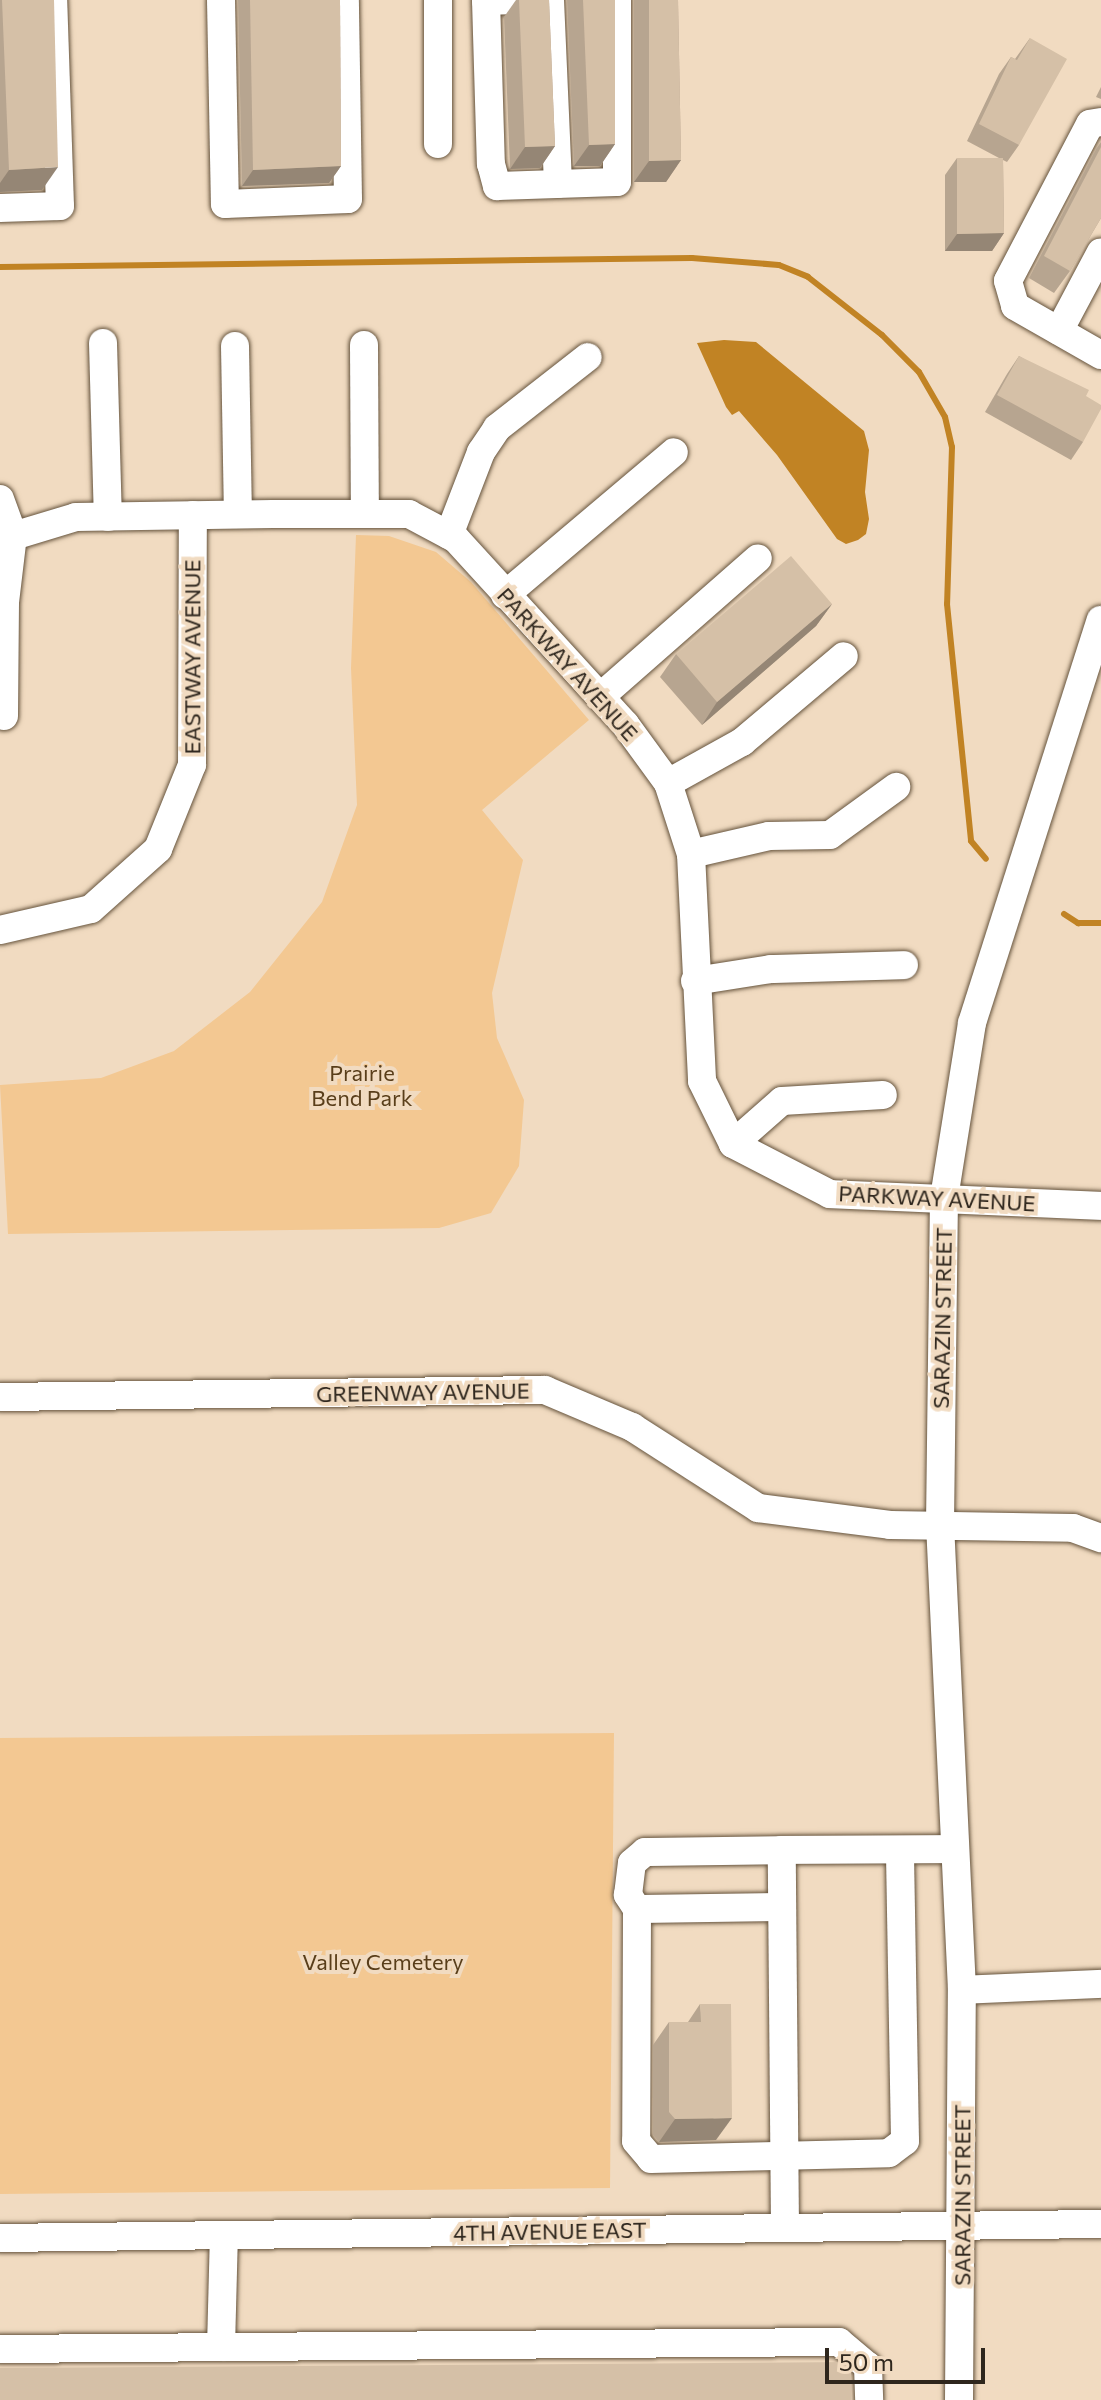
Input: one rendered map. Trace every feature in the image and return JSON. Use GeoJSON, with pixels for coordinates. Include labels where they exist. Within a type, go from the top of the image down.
{"type":"FeatureCollection","features":[{"type":"Feature","properties":{"kind":"street"},"geometry":{"type":"LineString","coordinates":[[0,208],[60,206],[53,0]]}},
{"type":"Feature","properties":{"kind":"street"},"geometry":{"type":"LineString","coordinates":[[221,0],[225,204],[348,199],[345,0]]}},
{"type":"Feature","properties":{"kind":"street"},"geometry":{"type":"LineString","coordinates":[[438,0],[438,144]]}},
{"type":"Feature","properties":{"kind":"street"},"geometry":{"type":"LineString","coordinates":[[515,0],[486,1],[491,164],[497,186],[617,182],[617,0]]}},
{"type":"Feature","properties":{"kind":"street"},"geometry":{"type":"LineString","coordinates":[[550,0],[558,184]]}},
{"type":"Feature","properties":{"kind":"street"},"geometry":{"type":"LineString","coordinates":[[1101,122],[1090,124],[1008,281],[1015,306],[1101,355]]}},
{"type":"Feature","properties":{"kind":"street"},"geometry":{"type":"LineString","coordinates":[[1059,331],[1101,252]]}},
{"type":"Feature","properties":{"kind":"street"},"geometry":{"type":"LineString","coordinates":[[103,343],[108,517]]}},
{"type":"Feature","properties":{"kind":"street"},"geometry":{"type":"LineString","coordinates":[[364,345],[365,514]]}},
{"type":"Feature","properties":{"kind":"street"},"geometry":{"type":"LineString","coordinates":[[235,346],[238,514]]}},
{"type":"Feature","properties":{"kind":"street"},"geometry":{"type":"LineString","coordinates":[[449,535],[481,452],[497,428],[588,357]]}},
{"type":"Feature","properties":{"kind":"street"},"geometry":{"type":"LineString","coordinates":[[505,595],[674,452]]}},
{"type":"Feature","properties":{"kind":"street"},"geometry":{"type":"LineString","coordinates":[[0,499],[6,538],[4,716]]}},
{"type":"Feature","properties":{"kind":"street","name":"PARKWAY AVENUE"},"geometry":{"type":"LineString","coordinates":[[6,538],[76,517],[238,514],[409,514],[449,535],[600,697],[668,783],[691,854],[702,1081],[733,1144],[830,1194],[1101,1206]]}},
{"type":"Feature","properties":{"kind":"street","name":"EASTWAY AVENUE"},"geometry":{"type":"LineString","coordinates":[[0,930],[91,909],[158,849],[192,765],[193,515]]}},
{"type":"Feature","properties":{"kind":"street"},"geometry":{"type":"LineString","coordinates":[[600,697],[758,558]]}},
{"type":"Feature","properties":{"kind":"street","name":"SARAZIN STREET"},"geometry":{"type":"LineString","coordinates":[[959,2400],[964,2226],[962,1990],[940,1524],[944,1198],[972,1023],[1101,620]]}},
{"type":"Feature","properties":{"kind":"street"},"geometry":{"type":"LineString","coordinates":[[668,783],[742,742],[844,656]]}},
{"type":"Feature","properties":{"kind":"street"},"geometry":{"type":"LineString","coordinates":[[691,854],[769,836],[830,835],[896,787]]}},
{"type":"Feature","properties":{"kind":"street"},"geometry":{"type":"LineString","coordinates":[[695,981],[771,969],[904,965]]}},
{"type":"Feature","properties":{"kind":"street"},"geometry":{"type":"LineString","coordinates":[[733,1144],[782,1101],[883,1095]]}},
{"type":"Feature","properties":{"kind":"street","name":"GREENWAY AVENUE"},"geometry":{"type":"LineString","coordinates":[[0,1397],[545,1390],[632,1427],[758,1508],[890,1525],[1073,1528],[1101,1538]]}},
{"type":"Feature","properties":{"kind":"street"},"geometry":{"type":"LineString","coordinates":[[900,1851],[905,2141],[889,2153],[784,2152],[651,2159],[636,2141],[637,1909],[628,1895],[632,1863],[645,1852],[955,1849]]}},
{"type":"Feature","properties":{"kind":"street"},"geometry":{"type":"LineString","coordinates":[[782,1850],[785,2228]]}},
{"type":"Feature","properties":{"kind":"street"},"geometry":{"type":"LineString","coordinates":[[637,1909],[782,1907]]}},
{"type":"Feature","properties":{"kind":"street"},"geometry":{"type":"LineString","coordinates":[[962,1990],[1101,1984]]}},
{"type":"Feature","properties":{"kind":"street","name":"4TH AVENUE EAST"},"geometry":{"type":"LineString","coordinates":[[0,2238],[1101,2224]]}},
{"type":"Feature","properties":{"kind":"street"},"geometry":{"type":"LineString","coordinates":[[221,2347],[224,2236]]}},
{"type":"Feature","properties":{"kind":"street"},"geometry":{"type":"LineString","coordinates":[[0,2349],[839,2342],[868,2366],[869,2400]]}},
{"type":"Feature","properties":{"kind":"green space","name":"Prairie Bend Park"},"geometry":{"type":"Polygon","coordinates":[[[356,535],[389,536],[436,552],[471,582],[589,720],[482,810],[523,860],[492,993],[497,1038],[524,1100],[519,1166],[491,1213],[439,1228],[8,1234],[0,1085],[101,1078],[174,1051],[250,992],[322,902],[357,805],[351,668],[356,535]]]}},
{"type":"Feature","properties":{"kind":"green space","name":"Valley Cemetery"},"geometry":{"type":"Polygon","coordinates":[[[614,1733],[610,2188],[0,2194],[0,1738],[614,1733]]]}},
{"type":"Feature","properties":{"kind":"shaded area"},"geometry":{"type":"Polygon","coordinates":[[[724,340],[756,342],[864,431],[869,450],[865,492],[869,519],[866,534],[858,540],[846,544],[837,539],[777,455],[739,411],[732,415],[726,407],[697,343],[724,340]]]}},
{"type":"Feature","properties":{"kind":"building"},"geometry":{"type":"Polygon","coordinates":[[[2,0],[54,0],[58,167],[9,170],[2,0]]]}},
{"type":"Feature","properties":{"kind":"building"},"geometry":{"type":"Polygon","coordinates":[[[250,0],[340,0],[341,166],[253,170],[250,0]]]}},
{"type":"Feature","properties":{"kind":"building"},"geometry":{"type":"Polygon","coordinates":[[[519,0],[549,0],[555,146],[525,147],[519,0]]]}},
{"type":"Feature","properties":{"kind":"building"},"geometry":{"type":"Polygon","coordinates":[[[583,0],[615,0],[615,144],[589,145],[583,0]]]}},
{"type":"Feature","properties":{"kind":"building"},"geometry":{"type":"Polygon","coordinates":[[[649,0],[678,0],[681,160],[649,161],[649,0]]]}},
{"type":"Feature","properties":{"kind":"building"},"geometry":{"type":"Polygon","coordinates":[[[1030,38],[1067,59],[1019,145],[979,124],[1011,57],[1017,60],[1030,38]]]}},
{"type":"Feature","properties":{"kind":"building"},"geometry":{"type":"Polygon","coordinates":[[[1101,147],[1101,218],[1070,271],[1044,256],[1101,147]]]}},
{"type":"Feature","properties":{"kind":"building"},"geometry":{"type":"Polygon","coordinates":[[[957,158],[1003,158],[1004,233],[957,234],[957,158]]]}},
{"type":"Feature","properties":{"kind":"building"},"geometry":{"type":"Polygon","coordinates":[[[1019,356],[1089,390],[1086,396],[1101,405],[1083,442],[997,395],[1019,356]]]}},
{"type":"Feature","properties":{"kind":"building"},"geometry":{"type":"Polygon","coordinates":[[[791,556],[832,604],[717,702],[676,654],[791,556]]]}},
{"type":"Feature","properties":{"kind":"building"},"geometry":{"type":"Polygon","coordinates":[[[700,2004],[731,2004],[732,2118],[675,2119],[669,2112],[669,2022],[701,2022],[700,2004]]]}},
{"type":"Feature","properties":{"kind":"building"},"geometry":{"type":"Polygon","coordinates":[[[851,2362],[851,2400],[0,2400],[0,2368],[851,2362]]]}},
{"type":"Feature","properties":{"kind":"waterway"},"geometry":{"type":"LineString","coordinates":[[0,267],[692,258],[779,265],[808,277],[882,335],[919,372],[945,417],[952,447],[947,604],[971,841],[986,859]]}},
{"type":"Feature","properties":{"kind":"waterway"},"geometry":{"type":"LineString","coordinates":[[1064,914],[1078,923],[1101,923]]}}]}
